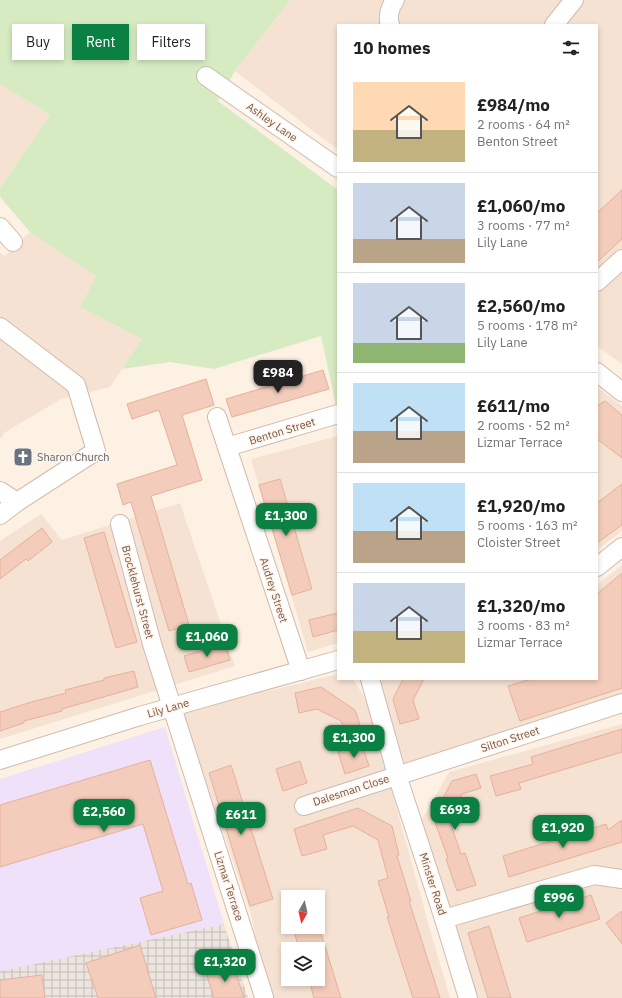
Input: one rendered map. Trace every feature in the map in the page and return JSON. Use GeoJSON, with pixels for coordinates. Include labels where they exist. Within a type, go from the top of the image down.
{"type":"FeatureCollection","features":[{"type":"Feature","properties":{"kind":"street"},"geometry":{"type":"LineString","coordinates":[[390,24],[388,21],[391,5],[394,0]]}},
{"type":"Feature","properties":{"kind":"street"},"geometry":{"type":"LineString","coordinates":[[555,24],[574,0]]}},
{"type":"Feature","properties":{"kind":"street","name":"Ashley Lane"},"geometry":{"type":"LineString","coordinates":[[206,76],[337,167]]}},
{"type":"Feature","properties":{"kind":"street"},"geometry":{"type":"LineString","coordinates":[[0,227],[13,242]]}},
{"type":"Feature","properties":{"kind":"street"},"geometry":{"type":"LineString","coordinates":[[598,281],[622,259]]}},
{"type":"Feature","properties":{"kind":"street"},"geometry":{"type":"LineString","coordinates":[[0,326],[76,385],[96,451],[17,502],[0,515]]}},
{"type":"Feature","properties":{"kind":"street"},"geometry":{"type":"LineString","coordinates":[[600,381],[622,392]]}},
{"type":"Feature","properties":{"kind":"street","name":"Benton Street"},"geometry":{"type":"LineString","coordinates":[[227,447],[337,414]]}},
{"type":"Feature","properties":{"kind":"street","name":"Audrey Street"},"geometry":{"type":"LineString","coordinates":[[217,418],[301,671]]}},
{"type":"Feature","properties":{"kind":"street"},"geometry":{"type":"LineString","coordinates":[[0,491],[17,502]]}},
{"type":"Feature","properties":{"kind":"street","name":"Brocklehurst Street"},"geometry":{"type":"LineString","coordinates":[[120,524],[152,644],[172,707]]}},
{"type":"Feature","properties":{"kind":"street"},"geometry":{"type":"LineString","coordinates":[[598,566],[622,547]]}},
{"type":"Feature","properties":{"kind":"street","name":"Lily Lane"},"geometry":{"type":"LineString","coordinates":[[0,760],[172,707],[337,660]]}},
{"type":"Feature","properties":{"kind":"street","name":"Minster Road"},"geometry":{"type":"LineString","coordinates":[[370,680],[397,775],[468,998]]}},
{"type":"Feature","properties":{"kind":"street","name":"Silton Street"},"geometry":{"type":"LineString","coordinates":[[397,775],[622,702]]}},
{"type":"Feature","properties":{"kind":"street","name":"Lizmar Terrace"},"geometry":{"type":"LineString","coordinates":[[172,707],[264,997]]}},
{"type":"Feature","properties":{"kind":"street","name":"Dalesman Close"},"geometry":{"type":"LineString","coordinates":[[304,806],[397,775]]}},
{"type":"Feature","properties":{"kind":"street"},"geometry":{"type":"LineString","coordinates":[[444,919],[594,875],[622,880]]}},
{"type":"Feature","properties":{"kind":"shaded area"},"geometry":{"type":"Polygon","coordinates":[[[290,0],[622,0],[622,364],[598,347],[598,24],[337,24],[337,149],[235,71],[290,0]]]}},
{"type":"Feature","properties":{"kind":"shaded area"},"geometry":{"type":"Polygon","coordinates":[[[0,84],[50,115],[0,188],[0,84]]]}},
{"type":"Feature","properties":{"kind":"shaded area"},"geometry":{"type":"Polygon","coordinates":[[[30,232],[96,276],[80,307],[142,339],[110,387],[61,399],[4,433],[0,439],[0,253],[5,256],[30,232]]]}},
{"type":"Feature","properties":{"kind":"shaded area"},"geometry":{"type":"Polygon","coordinates":[[[598,388],[622,406],[622,531],[598,549],[598,388]]]}},
{"type":"Feature","properties":{"kind":"shaded area"},"geometry":{"type":"Polygon","coordinates":[[[337,436],[337,643],[308,652],[251,459],[337,436]]]}},
{"type":"Feature","properties":{"kind":"shaded area"},"geometry":{"type":"Polygon","coordinates":[[[180,503],[235,666],[0,739],[0,541],[41,514],[62,540],[180,503]]]}},
{"type":"Feature","properties":{"kind":"shaded area"},"geometry":{"type":"Polygon","coordinates":[[[622,565],[622,699],[404,763],[380,685],[382,680],[598,680],[598,584],[622,565]]]}},
{"type":"Feature","properties":{"kind":"shaded area"},"geometry":{"type":"Polygon","coordinates":[[[337,674],[337,680],[354,680],[367,702],[450,998],[267,998],[251,914],[182,712],[337,674]]]}},
{"type":"Feature","properties":{"kind":"shaded area"},"geometry":{"type":"Polygon","coordinates":[[[622,724],[622,998],[476,998],[421,821],[449,772],[622,724]]]}},
{"type":"Feature","properties":{"kind":"shaded area"},"geometry":{"type":"Polygon","coordinates":[[[165,727],[224,924],[0,971],[0,779],[165,727]]]}},
{"type":"Feature","properties":{"kind":"shaded area"},"geometry":{"type":"Polygon","coordinates":[[[224,924],[248,998],[0,998],[0,971],[224,924]]]}},
{"type":"Feature","properties":{"kind":"green space"},"geometry":{"type":"Polygon","coordinates":[[[0,0],[290,0],[235,71],[218,101],[337,189],[337,406],[321,336],[214,369],[170,362],[122,369],[142,339],[80,307],[96,276],[30,232],[0,197],[0,188],[50,115],[0,84],[0,0]]]}},
{"type":"Feature","properties":{"kind":"building"},"geometry":{"type":"Polygon","coordinates":[[[622,190],[622,239],[598,261],[598,212],[622,190]]]}},
{"type":"Feature","properties":{"kind":"building"},"geometry":{"type":"Polygon","coordinates":[[[323,370],[329,389],[232,417],[226,399],[323,370]]]}},
{"type":"Feature","properties":{"kind":"building"},"geometry":{"type":"Polygon","coordinates":[[[206,379],[214,405],[182,415],[202,480],[151,496],[189,625],[169,631],[131,502],[123,505],[117,484],[177,465],[159,410],[132,419],[127,404],[206,379]]]}},
{"type":"Feature","properties":{"kind":"building"},"geometry":{"type":"Polygon","coordinates":[[[605,401],[622,415],[622,458],[598,440],[598,405],[605,401]]]}},
{"type":"Feature","properties":{"kind":"building"},"geometry":{"type":"Polygon","coordinates":[[[280,479],[312,589],[292,595],[259,485],[280,479]]]}},
{"type":"Feature","properties":{"kind":"building"},"geometry":{"type":"Polygon","coordinates":[[[622,484],[622,525],[598,542],[598,502],[622,484]]]}},
{"type":"Feature","properties":{"kind":"building"},"geometry":{"type":"Polygon","coordinates":[[[42,528],[52,542],[28,561],[26,559],[0,579],[0,560],[42,528]]]}},
{"type":"Feature","properties":{"kind":"building"},"geometry":{"type":"Polygon","coordinates":[[[104,532],[137,642],[116,648],[84,538],[104,532]]]}},
{"type":"Feature","properties":{"kind":"building"},"geometry":{"type":"Polygon","coordinates":[[[622,573],[622,688],[520,721],[508,686],[528,680],[598,680],[598,593],[622,573]]]}},
{"type":"Feature","properties":{"kind":"building"},"geometry":{"type":"Polygon","coordinates":[[[337,613],[337,630],[313,637],[309,620],[337,613]]]}},
{"type":"Feature","properties":{"kind":"building"},"geometry":{"type":"Polygon","coordinates":[[[225,644],[230,660],[189,672],[184,656],[225,644]]]}},
{"type":"Feature","properties":{"kind":"building"},"geometry":{"type":"Polygon","coordinates":[[[134,671],[138,687],[62,709],[62,711],[24,721],[24,723],[0,731],[0,712],[66,693],[65,690],[104,680],[104,678],[134,671]]]}},
{"type":"Feature","properties":{"kind":"building"},"geometry":{"type":"Polygon","coordinates":[[[402,680],[423,680],[413,700],[419,719],[400,724],[393,699],[402,680]]]}},
{"type":"Feature","properties":{"kind":"building"},"geometry":{"type":"Polygon","coordinates":[[[321,687],[355,710],[364,737],[349,742],[341,721],[317,709],[299,713],[295,693],[321,687]]]}},
{"type":"Feature","properties":{"kind":"building"},"geometry":{"type":"Polygon","coordinates":[[[622,729],[622,752],[519,783],[521,789],[496,796],[490,776],[533,764],[531,757],[622,729]]]}},
{"type":"Feature","properties":{"kind":"building"},"geometry":{"type":"Polygon","coordinates":[[[362,744],[369,766],[345,774],[338,752],[362,744]]]}},
{"type":"Feature","properties":{"kind":"building"},"geometry":{"type":"Polygon","coordinates":[[[150,760],[188,884],[191,883],[202,920],[151,935],[140,898],[163,891],[143,824],[0,867],[0,805],[150,760]]]}},
{"type":"Feature","properties":{"kind":"building"},"geometry":{"type":"Polygon","coordinates":[[[300,761],[307,783],[283,791],[276,769],[300,761]]]}},
{"type":"Feature","properties":{"kind":"building"},"geometry":{"type":"Polygon","coordinates":[[[231,765],[273,899],[250,906],[209,773],[231,765]]]}},
{"type":"Feature","properties":{"kind":"building"},"geometry":{"type":"Polygon","coordinates":[[[476,774],[481,788],[462,794],[449,819],[461,854],[465,853],[476,885],[457,891],[446,859],[448,858],[433,817],[452,781],[476,774]]]}},
{"type":"Feature","properties":{"kind":"building"},"geometry":{"type":"Polygon","coordinates":[[[358,808],[392,826],[399,855],[397,856],[411,901],[409,901],[440,998],[413,998],[387,917],[389,917],[378,881],[388,878],[378,840],[353,826],[323,835],[327,849],[302,856],[294,829],[358,808]]]}},
{"type":"Feature","properties":{"kind":"building"},"geometry":{"type":"Polygon","coordinates":[[[622,820],[622,842],[509,877],[503,856],[606,824],[608,830],[622,820]]]}},
{"type":"Feature","properties":{"kind":"building"},"geometry":{"type":"Polygon","coordinates":[[[591,895],[600,919],[527,942],[519,918],[591,895]]]}},
{"type":"Feature","properties":{"kind":"building"},"geometry":{"type":"Polygon","coordinates":[[[622,911],[622,944],[606,923],[622,911]]]}},
{"type":"Feature","properties":{"kind":"building"},"geometry":{"type":"Polygon","coordinates":[[[489,926],[511,998],[488,998],[468,933],[489,926]]]}},
{"type":"Feature","properties":{"kind":"building"},"geometry":{"type":"Polygon","coordinates":[[[295,934],[321,934],[324,942],[297,942],[295,934]]]}},
{"type":"Feature","properties":{"kind":"building"},"geometry":{"type":"Polygon","coordinates":[[[140,945],[156,998],[98,998],[86,963],[140,945]]]}},
{"type":"Feature","properties":{"kind":"building"},"geometry":{"type":"Polygon","coordinates":[[[325,946],[341,998],[314,998],[311,986],[325,986],[325,946]]]}},
{"type":"Feature","properties":{"kind":"building"},"geometry":{"type":"Polygon","coordinates":[[[233,964],[244,998],[214,998],[206,973],[233,964]]]}},
{"type":"Feature","properties":{"kind":"building"},"geometry":{"type":"Polygon","coordinates":[[[42,975],[45,998],[0,998],[0,980],[42,975]]]}},
{"type":"Feature","properties":{"kind":"place","name":"Sharon Church"},"geometry":{"type":"Point","coordinates":[23,457]}}]}
